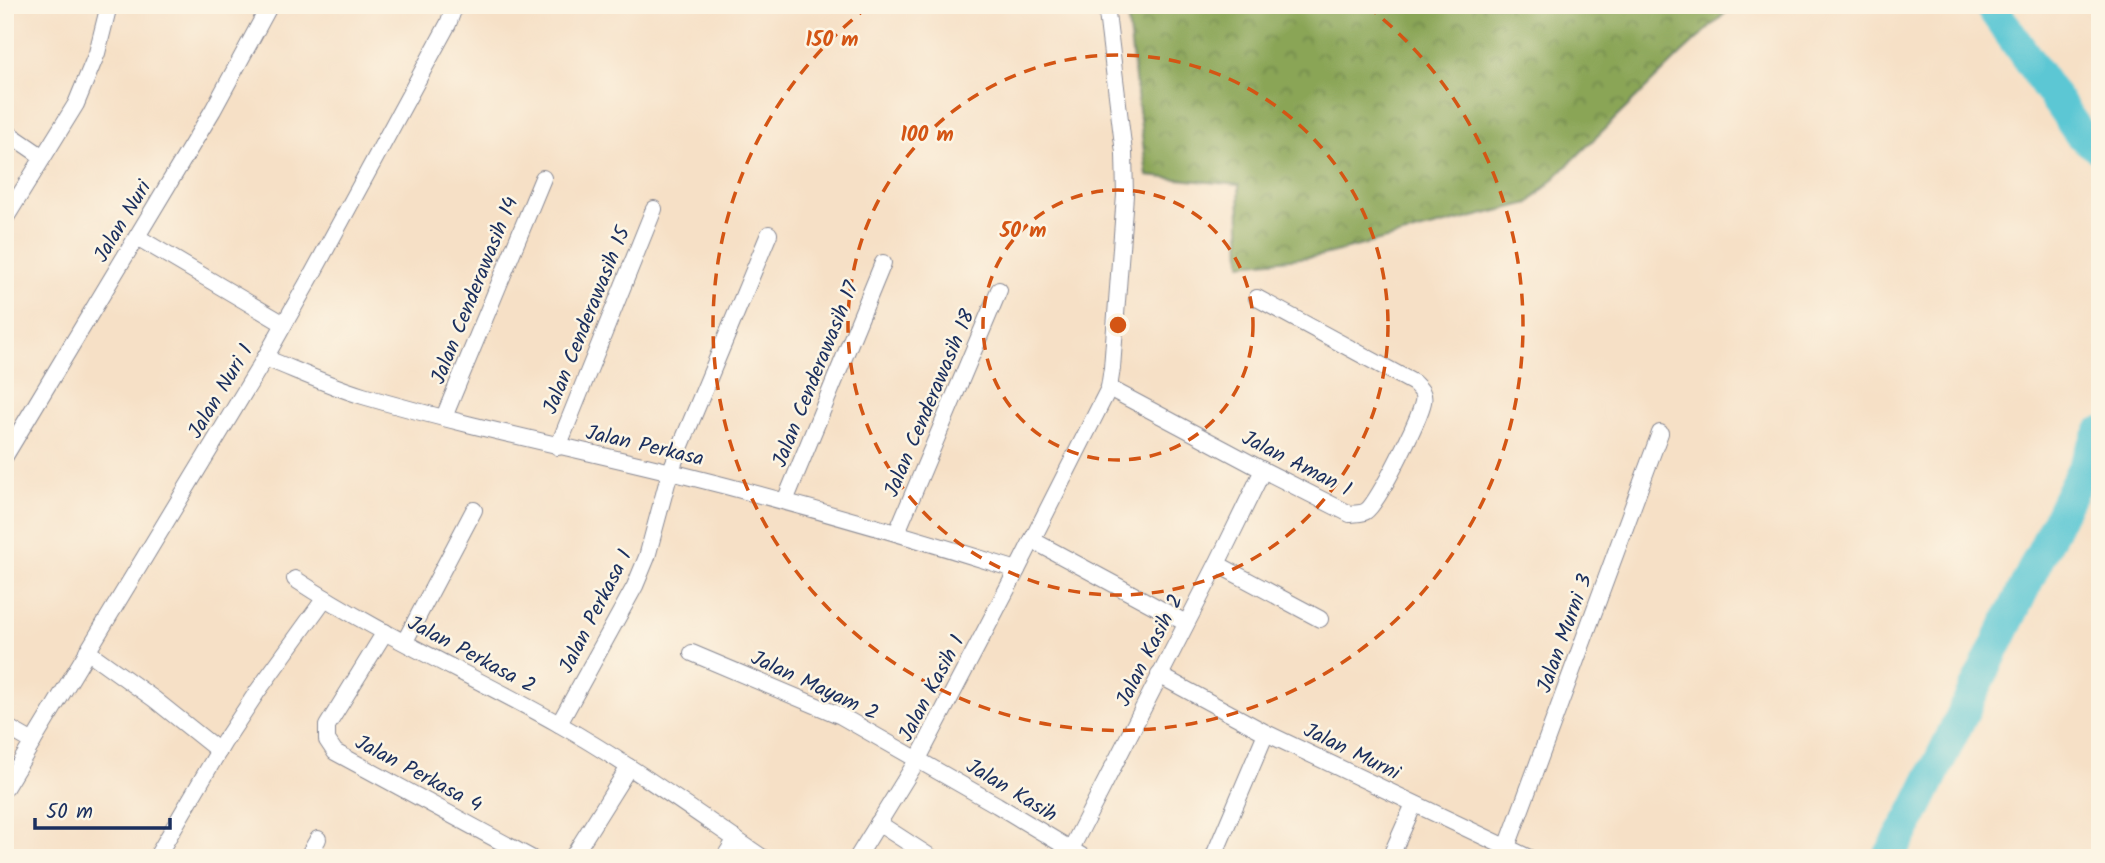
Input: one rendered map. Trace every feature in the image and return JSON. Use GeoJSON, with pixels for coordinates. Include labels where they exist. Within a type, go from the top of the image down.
{"type":"FeatureCollection","features":[{"type":"Feature","properties":{"kind":"street"},"geometry":{"type":"LineString","coordinates":[[5,219],[76,104],[97,53],[109,5]]}},
{"type":"Feature","properties":{"kind":"street","name":"Jalan Nuri"},"geometry":{"type":"LineString","coordinates":[[5,456],[11,432],[137,237],[213,110],[270,5]]}},
{"type":"Feature","properties":{"kind":"street","name":"Jalan Nuri 1"},"geometry":{"type":"LineString","coordinates":[[5,788],[265,358],[442,36],[455,5]]}},
{"type":"Feature","properties":{"kind":"street"},"geometry":{"type":"LineString","coordinates":[[1106,5],[1124,153],[1125,195],[1109,388]]}},
{"type":"Feature","properties":{"kind":"street"},"geometry":{"type":"LineString","coordinates":[[5,131],[43,157]]}},
{"type":"Feature","properties":{"kind":"street","name":"Jalan Cenderawasih 14"},"geometry":{"type":"LineString","coordinates":[[444,418],[543,178]]}},
{"type":"Feature","properties":{"kind":"street","name":"Jalan Cenderawasih 15"},"geometry":{"type":"LineString","coordinates":[[558,447],[654,209]]}},
{"type":"Feature","properties":{"kind":"street","name":"Jalan Perkasa 1"},"geometry":{"type":"LineString","coordinates":[[559,724],[635,586],[647,557],[670,472],[769,234]]}},
{"type":"Feature","properties":{"kind":"street"},"geometry":{"type":"LineString","coordinates":[[137,237],[284,324]]}},
{"type":"Feature","properties":{"kind":"street","name":"Jalan Cenderawasih 17"},"geometry":{"type":"LineString","coordinates":[[785,501],[883,263]]}},
{"type":"Feature","properties":{"kind":"street","name":"Jalan Cenderawasih 18"},"geometry":{"type":"LineString","coordinates":[[897,532],[999,289]]}},
{"type":"Feature","properties":{"kind":"street","name":"Jalan Aman 1"},"geometry":{"type":"LineString","coordinates":[[1109,388],[1350,514],[1365,512],[1374,503],[1403,449],[1423,401],[1422,391],[1414,383],[1257,298]]}},
{"type":"Feature","properties":{"kind":"street","name":"Jalan Perkasa"},"geometry":{"type":"LineString","coordinates":[[265,358],[362,396],[558,447],[785,501],[897,532],[1017,570]]}},
{"type":"Feature","properties":{"kind":"street","name":"Jalan Kasih 1"},"geometry":{"type":"LineString","coordinates":[[857,858],[918,759],[1109,388]]}},
{"type":"Feature","properties":{"kind":"street","name":"Jalan Murni 3"},"geometry":{"type":"LineString","coordinates":[[1507,847],[1660,433]]}},
{"type":"Feature","properties":{"kind":"street","name":"Jalan Kasih 2"},"geometry":{"type":"LineString","coordinates":[[1078,853],[1159,675],[1263,470]]}},
{"type":"Feature","properties":{"kind":"street"},"geometry":{"type":"LineString","coordinates":[[405,641],[474,510]]}},
{"type":"Feature","properties":{"kind":"street"},"geometry":{"type":"LineString","coordinates":[[1032,540],[1186,623]]}},
{"type":"Feature","properties":{"kind":"street"},"geometry":{"type":"LineString","coordinates":[[1217,564],[1320,619]]}},
{"type":"Feature","properties":{"kind":"street","name":"Jalan Perkasa 2"},"geometry":{"type":"LineString","coordinates":[[295,579],[385,632],[559,724],[629,767],[763,858]]}},
{"type":"Feature","properties":{"kind":"street"},"geometry":{"type":"LineString","coordinates":[[156,858],[257,692],[325,598]]}},
{"type":"Feature","properties":{"kind":"street","name":"Jalan Perkasa 4"},"geometry":{"type":"LineString","coordinates":[[385,632],[327,726],[327,740],[335,752],[531,858]]}},
{"type":"Feature","properties":{"kind":"street"},"geometry":{"type":"LineString","coordinates":[[87,651],[222,746]]}},
{"type":"Feature","properties":{"kind":"street","name":"Jalan Mayam 2"},"geometry":{"type":"LineString","coordinates":[[692,653],[834,712],[918,759]]}},
{"type":"Feature","properties":{"kind":"street","name":"Jalan Murni"},"geometry":{"type":"LineString","coordinates":[[1159,675],[1266,733],[1529,858]]}},
{"type":"Feature","properties":{"kind":"street"},"geometry":{"type":"LineString","coordinates":[[5,726],[33,741]]}},
{"type":"Feature","properties":{"kind":"street"},"geometry":{"type":"LineString","coordinates":[[1213,858],[1266,733]]}},
{"type":"Feature","properties":{"kind":"street","name":"Jalan Kasih"},"geometry":{"type":"LineString","coordinates":[[918,759],[1078,853]]}},
{"type":"Feature","properties":{"kind":"street"},"geometry":{"type":"LineString","coordinates":[[572,858],[629,767]]}},
{"type":"Feature","properties":{"kind":"street"},"geometry":{"type":"LineString","coordinates":[[1390,858],[1414,804]]}},
{"type":"Feature","properties":{"kind":"street"},"geometry":{"type":"LineString","coordinates":[[878,823],[932,858]]}},
{"type":"Feature","properties":{"kind":"street"},"geometry":{"type":"LineString","coordinates":[[307,858],[318,839]]}},
{"type":"Feature","properties":{"kind":"street"},"geometry":{"type":"LineString","coordinates":[[724,858],[736,839]]}},
{"type":"Feature","properties":{"kind":"green space"},"geometry":{"type":"Polygon","coordinates":[[[1126,5],[1734,5],[1529,203],[1319,256],[1241,264],[1239,185],[1147,176],[1126,5]]]}},
{"type":"Feature","properties":{"kind":"waterway"},"geometry":{"type":"LineString","coordinates":[[1990,5],[2080,134],[2100,149]]}},
{"type":"Feature","properties":{"kind":"waterway"},"geometry":{"type":"LineString","coordinates":[[1888,858],[1913,815],[2100,433]]}}]}
